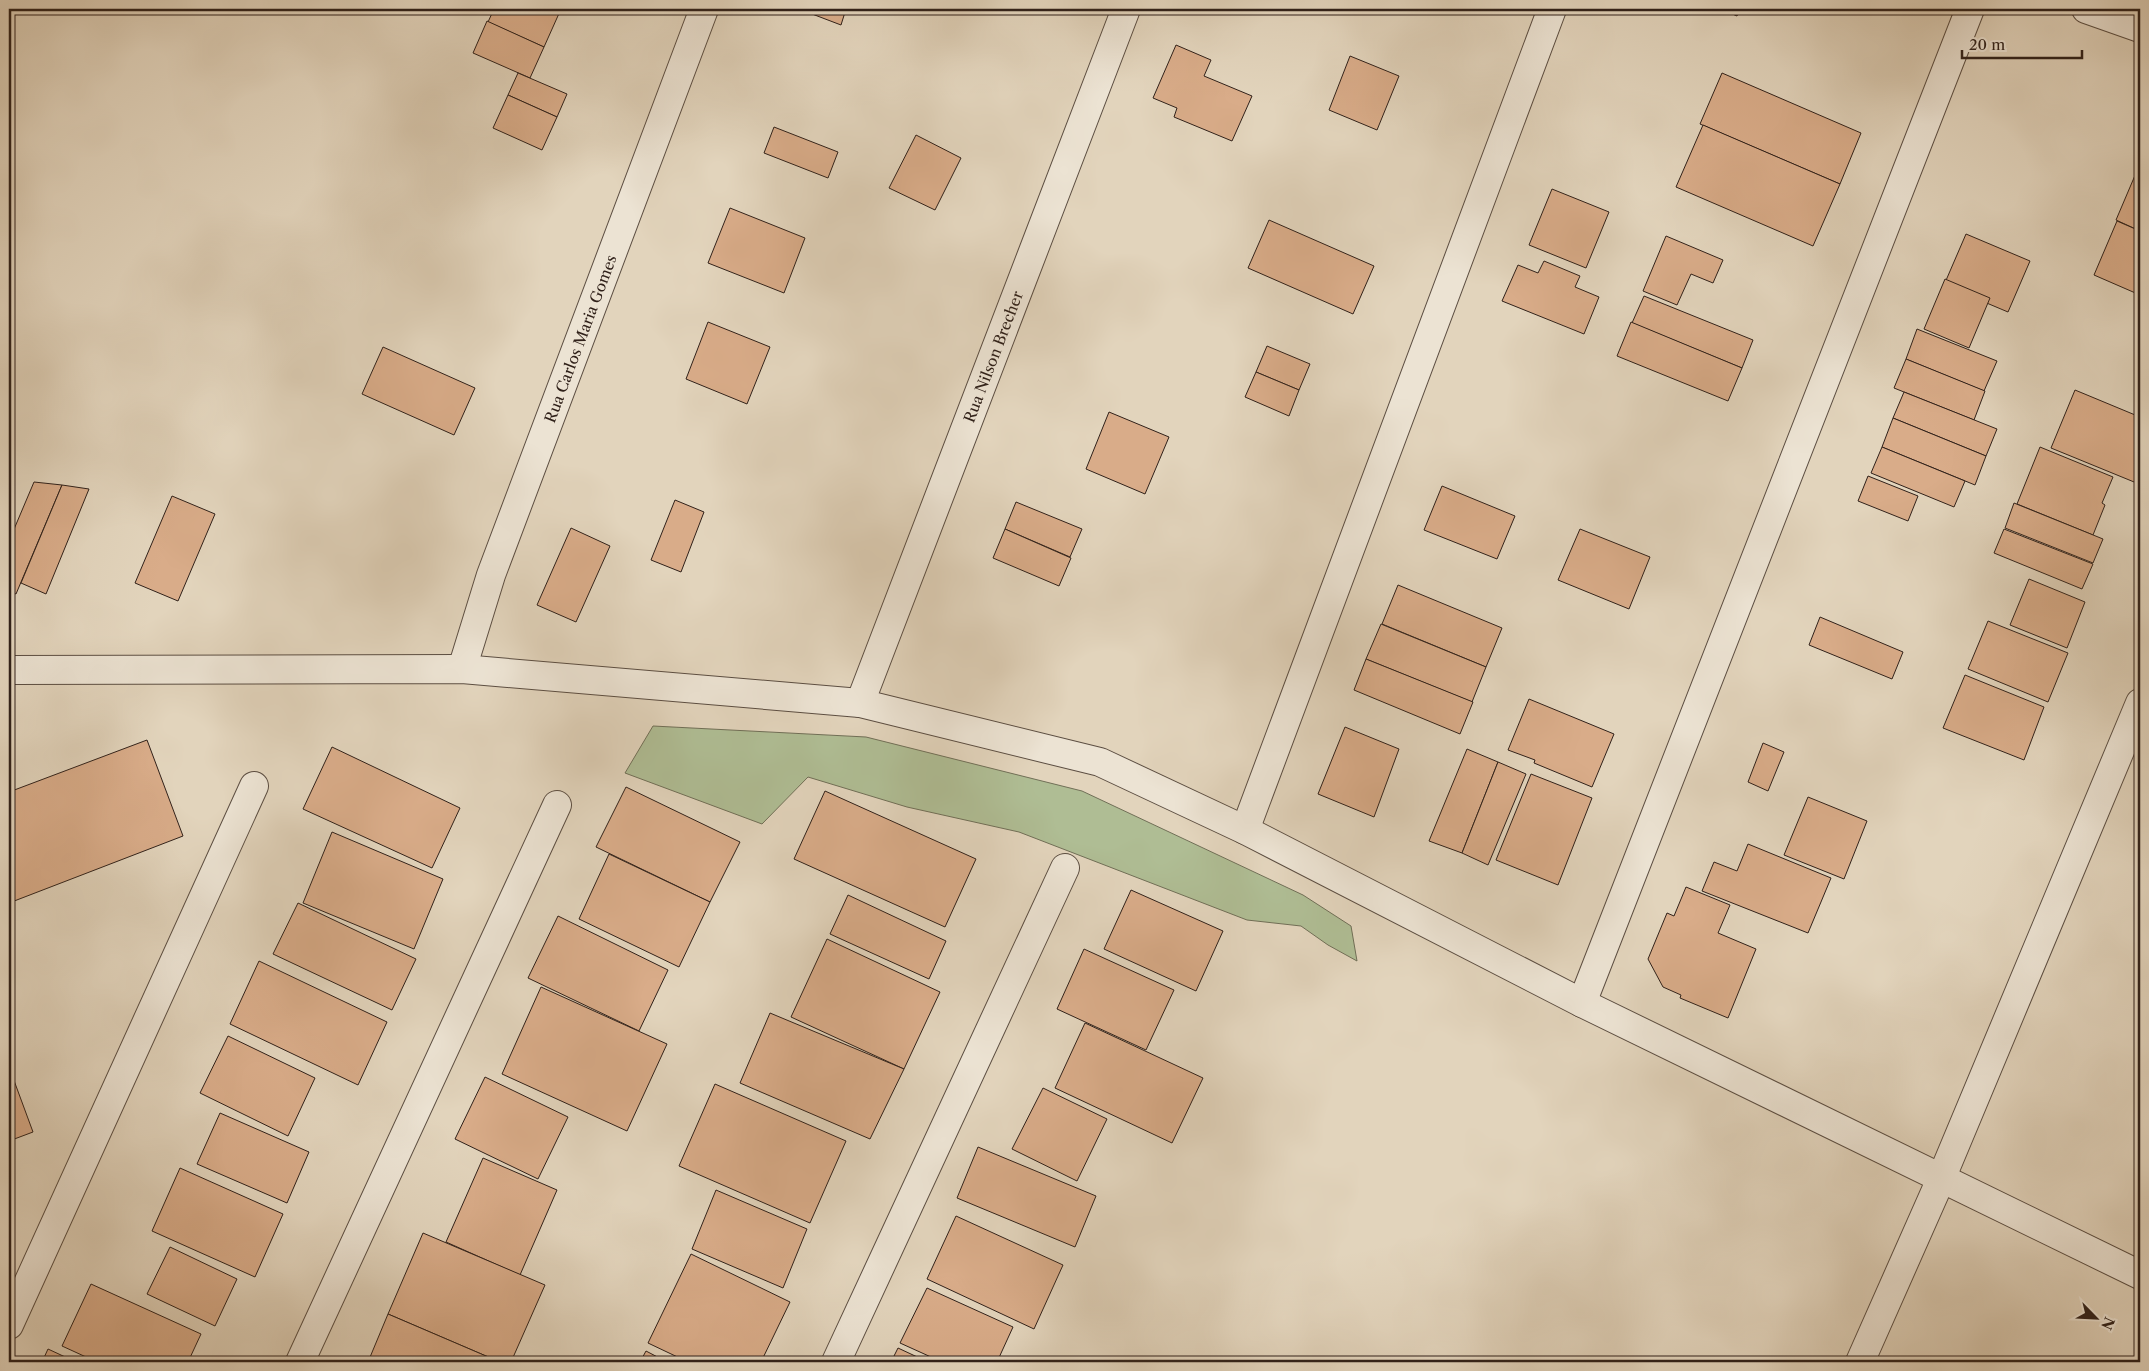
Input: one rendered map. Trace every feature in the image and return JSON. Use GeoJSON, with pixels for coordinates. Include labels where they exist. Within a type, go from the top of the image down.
{"type":"FeatureCollection","features":[{"type":"Feature","properties":{"kind":"street","name":"Rua Carlos Maria Gomes"},"geometry":{"type":"LineString","coordinates":[[462,669],[491,576],[704,9]]}},
{"type":"Feature","properties":{"kind":"street","name":"Rua Nilson Brecher"},"geometry":{"type":"LineString","coordinates":[[860,703],[1126,9]]}},
{"type":"Feature","properties":{"kind":"street"},"geometry":{"type":"LineString","coordinates":[[1245,830],[1552,9]]}},
{"type":"Feature","properties":{"kind":"street"},"geometry":{"type":"LineString","coordinates":[[1582,1003],[1970,9]]}},
{"type":"Feature","properties":{"kind":"street"},"geometry":{"type":"LineString","coordinates":[[2086,9],[2140,28]]}},
{"type":"Feature","properties":{"kind":"street"},"geometry":{"type":"LineString","coordinates":[[9,670],[462,669],[860,703],[1100,762],[1245,830],[1582,1003],[2140,1275]]}},
{"type":"Feature","properties":{"kind":"street"},"geometry":{"type":"LineString","coordinates":[[1860,1362],[1941,1179],[2140,703]]}},
{"type":"Feature","properties":{"kind":"street"},"geometry":{"type":"LineString","coordinates":[[9,1325],[254,786]]}},
{"type":"Feature","properties":{"kind":"street"},"geometry":{"type":"LineString","coordinates":[[300,1362],[556,805]]}},
{"type":"Feature","properties":{"kind":"street"},"geometry":{"type":"LineString","coordinates":[[836,1362],[1065,868]]}},
{"type":"Feature","properties":{"kind":"green space"},"geometry":{"type":"Polygon","coordinates":[[[653,726],[866,737],[1082,791],[1303,895],[1351,926],[1357,961],[1328,945],[1301,926],[1247,920],[1019,832],[907,807],[808,777],[762,824],[625,773],[653,726]]]}},
{"type":"Feature","properties":{"kind":"building"},"geometry":{"type":"Polygon","coordinates":[[[494,9],[561,9],[544,47],[488,22],[494,9]]]}},
{"type":"Feature","properties":{"kind":"building"},"geometry":{"type":"Polygon","coordinates":[[[799,9],[846,9],[841,25],[799,9]]]}},
{"type":"Feature","properties":{"kind":"building"},"geometry":{"type":"Polygon","coordinates":[[[1721,9],[1740,9],[1737,16],[1721,9]]]}},
{"type":"Feature","properties":{"kind":"building"},"geometry":{"type":"Polygon","coordinates":[[[487,21],[544,47],[530,78],[473,53],[487,21]]]}},
{"type":"Feature","properties":{"kind":"building"},"geometry":{"type":"Polygon","coordinates":[[[1176,45],[1211,60],[1204,76],[1252,96],[1232,141],[1174,117],[1177,108],[1153,98],[1176,45]]]}},
{"type":"Feature","properties":{"kind":"building"},"geometry":{"type":"Polygon","coordinates":[[[1350,56],[1399,76],[1377,130],[1329,110],[1350,56]]]}},
{"type":"Feature","properties":{"kind":"building"},"geometry":{"type":"Polygon","coordinates":[[[518,73],[567,94],[557,117],[508,95],[518,73]]]}},
{"type":"Feature","properties":{"kind":"building"},"geometry":{"type":"Polygon","coordinates":[[[1722,73],[1861,133],[1840,184],[1700,124],[1722,73]]]}},
{"type":"Feature","properties":{"kind":"building"},"geometry":{"type":"Polygon","coordinates":[[[508,95],[557,117],[542,150],[493,128],[508,95]]]}},
{"type":"Feature","properties":{"kind":"building"},"geometry":{"type":"Polygon","coordinates":[[[1703,125],[1840,184],[1813,246],[1676,187],[1703,125]]]}},
{"type":"Feature","properties":{"kind":"building"},"geometry":{"type":"Polygon","coordinates":[[[774,127],[838,152],[828,178],[764,153],[774,127]]]}},
{"type":"Feature","properties":{"kind":"building"},"geometry":{"type":"Polygon","coordinates":[[[916,135],[961,158],[935,210],[889,188],[916,135]]]}},
{"type":"Feature","properties":{"kind":"building"},"geometry":{"type":"Polygon","coordinates":[[[2140,167],[2140,231],[2116,220],[2140,167]]]}},
{"type":"Feature","properties":{"kind":"building"},"geometry":{"type":"Polygon","coordinates":[[[1552,189],[1609,212],[1586,268],[1529,245],[1552,189]]]}},
{"type":"Feature","properties":{"kind":"building"},"geometry":{"type":"Polygon","coordinates":[[[730,208],[805,238],[784,293],[708,263],[730,208]]]}},
{"type":"Feature","properties":{"kind":"building"},"geometry":{"type":"Polygon","coordinates":[[[1269,220],[1374,266],[1353,314],[1248,268],[1269,220]]]}},
{"type":"Feature","properties":{"kind":"building"},"geometry":{"type":"Polygon","coordinates":[[[2117,221],[2140,231],[2140,295],[2094,275],[2117,221]]]}},
{"type":"Feature","properties":{"kind":"building"},"geometry":{"type":"Polygon","coordinates":[[[1966,234],[2030,261],[2008,312],[1944,285],[1966,234]]]}},
{"type":"Feature","properties":{"kind":"building"},"geometry":{"type":"Polygon","coordinates":[[[1666,236],[1723,260],[1713,283],[1691,274],[1677,305],[1643,291],[1666,236]]]}},
{"type":"Feature","properties":{"kind":"building"},"geometry":{"type":"Polygon","coordinates":[[[1544,261],[1580,276],[1575,287],[1599,297],[1584,334],[1502,301],[1518,265],[1538,273],[1544,261]]]}},
{"type":"Feature","properties":{"kind":"building"},"geometry":{"type":"Polygon","coordinates":[[[1945,279],[1990,298],[1969,348],[1924,329],[1945,279]]]}},
{"type":"Feature","properties":{"kind":"building"},"geometry":{"type":"Polygon","coordinates":[[[1644,296],[1753,340],[1742,368],[1632,323],[1644,296]]]}},
{"type":"Feature","properties":{"kind":"building"},"geometry":{"type":"Polygon","coordinates":[[[708,322],[770,347],[747,404],[686,379],[708,322]]]}},
{"type":"Feature","properties":{"kind":"building"},"geometry":{"type":"Polygon","coordinates":[[[1631,322],[1742,368],[1728,401],[1617,356],[1631,322]]]}},
{"type":"Feature","properties":{"kind":"building"},"geometry":{"type":"Polygon","coordinates":[[[1917,329],[1997,361],[1984,391],[1906,359],[1917,329]]]}},
{"type":"Feature","properties":{"kind":"building"},"geometry":{"type":"Polygon","coordinates":[[[1267,346],[1310,364],[1299,390],[1256,372],[1267,346]]]}},
{"type":"Feature","properties":{"kind":"building"},"geometry":{"type":"Polygon","coordinates":[[[383,347],[475,388],[454,435],[362,394],[383,347]]]}},
{"type":"Feature","properties":{"kind":"building"},"geometry":{"type":"Polygon","coordinates":[[[1906,359],[1985,391],[1974,420],[1894,388],[1906,359]]]}},
{"type":"Feature","properties":{"kind":"building"},"geometry":{"type":"Polygon","coordinates":[[[1256,372],[1299,390],[1289,416],[1245,397],[1256,372]]]}},
{"type":"Feature","properties":{"kind":"building"},"geometry":{"type":"Polygon","coordinates":[[[2075,390],[2140,417],[2139,484],[2051,448],[2075,390]]]}},
{"type":"Feature","properties":{"kind":"building"},"geometry":{"type":"Polygon","coordinates":[[[1904,392],[1997,429],[1986,456],[1893,418],[1904,392]]]}},
{"type":"Feature","properties":{"kind":"building"},"geometry":{"type":"Polygon","coordinates":[[[1109,412],[1169,437],[1145,494],[1086,469],[1109,412]]]}},
{"type":"Feature","properties":{"kind":"building"},"geometry":{"type":"Polygon","coordinates":[[[1893,418],[1986,456],[1975,485],[1882,447],[1893,418]]]}},
{"type":"Feature","properties":{"kind":"building"},"geometry":{"type":"Polygon","coordinates":[[[1882,447],[1965,481],[1954,507],[1871,473],[1882,447]]]}},
{"type":"Feature","properties":{"kind":"building"},"geometry":{"type":"Polygon","coordinates":[[[2040,447],[2113,477],[2102,503],[2105,505],[2093,535],[2017,504],[2040,447]]]}},
{"type":"Feature","properties":{"kind":"building"},"geometry":{"type":"Polygon","coordinates":[[[1868,476],[1918,496],[1908,521],[1858,501],[1868,476]]]}},
{"type":"Feature","properties":{"kind":"building"},"geometry":{"type":"Polygon","coordinates":[[[34,482],[62,485],[16,594],[9,591],[9,541],[34,482]]]}},
{"type":"Feature","properties":{"kind":"building"},"geometry":{"type":"Polygon","coordinates":[[[62,485],[89,489],[46,594],[21,583],[62,485]]]}},
{"type":"Feature","properties":{"kind":"building"},"geometry":{"type":"Polygon","coordinates":[[[1442,486],[1515,516],[1497,559],[1424,530],[1442,486]]]}},
{"type":"Feature","properties":{"kind":"building"},"geometry":{"type":"Polygon","coordinates":[[[172,496],[215,514],[178,601],[135,583],[172,496]]]}},
{"type":"Feature","properties":{"kind":"building"},"geometry":{"type":"Polygon","coordinates":[[[675,500],[704,512],[681,572],[651,560],[675,500]]]}},
{"type":"Feature","properties":{"kind":"building"},"geometry":{"type":"Polygon","coordinates":[[[1016,502],[1082,529],[1070,557],[1005,529],[1016,502]]]}},
{"type":"Feature","properties":{"kind":"building"},"geometry":{"type":"Polygon","coordinates":[[[2014,503],[2103,539],[2093,563],[2005,528],[2014,503]]]}},
{"type":"Feature","properties":{"kind":"building"},"geometry":{"type":"Polygon","coordinates":[[[571,528],[610,546],[576,622],[537,605],[571,528]]]}},
{"type":"Feature","properties":{"kind":"building"},"geometry":{"type":"Polygon","coordinates":[[[1005,529],[1071,558],[1059,586],[993,558],[1005,529]]]}},
{"type":"Feature","properties":{"kind":"building"},"geometry":{"type":"Polygon","coordinates":[[[1580,529],[1650,557],[1629,609],[1558,580],[1580,529]]]}},
{"type":"Feature","properties":{"kind":"building"},"geometry":{"type":"Polygon","coordinates":[[[2004,529],[2093,564],[2082,589],[1994,553],[2004,529]]]}},
{"type":"Feature","properties":{"kind":"building"},"geometry":{"type":"Polygon","coordinates":[[[2029,579],[2085,602],[2067,648],[2010,625],[2029,579]]]}},
{"type":"Feature","properties":{"kind":"building"},"geometry":{"type":"Polygon","coordinates":[[[1398,585],[1502,628],[1486,667],[1382,624],[1398,585]]]}},
{"type":"Feature","properties":{"kind":"building"},"geometry":{"type":"Polygon","coordinates":[[[1820,617],[1903,652],[1892,679],[1809,645],[1820,617]]]}},
{"type":"Feature","properties":{"kind":"building"},"geometry":{"type":"Polygon","coordinates":[[[1988,621],[2068,653],[2048,702],[1968,669],[1988,621]]]}},
{"type":"Feature","properties":{"kind":"building"},"geometry":{"type":"Polygon","coordinates":[[[1381,624],[1486,667],[1472,702],[1366,659],[1381,624]]]}},
{"type":"Feature","properties":{"kind":"building"},"geometry":{"type":"Polygon","coordinates":[[[1366,659],[1473,702],[1460,734],[1354,690],[1366,659]]]}},
{"type":"Feature","properties":{"kind":"building"},"geometry":{"type":"Polygon","coordinates":[[[1965,675],[2044,707],[2024,760],[1943,728],[1965,675]]]}},
{"type":"Feature","properties":{"kind":"building"},"geometry":{"type":"Polygon","coordinates":[[[1529,699],[1614,734],[1592,787],[1534,763],[1535,760],[1508,750],[1529,699]]]}},
{"type":"Feature","properties":{"kind":"building"},"geometry":{"type":"Polygon","coordinates":[[[1345,727],[1399,749],[1374,817],[1318,794],[1345,727]]]}},
{"type":"Feature","properties":{"kind":"building"},"geometry":{"type":"Polygon","coordinates":[[[147,740],[183,836],[9,903],[9,792],[147,740]]]}},
{"type":"Feature","properties":{"kind":"building"},"geometry":{"type":"Polygon","coordinates":[[[1763,743],[1784,752],[1768,791],[1748,782],[1763,743]]]}},
{"type":"Feature","properties":{"kind":"building"},"geometry":{"type":"Polygon","coordinates":[[[332,747],[460,808],[432,868],[303,809],[332,747]]]}},
{"type":"Feature","properties":{"kind":"building"},"geometry":{"type":"Polygon","coordinates":[[[1467,749],[1498,762],[1462,853],[1429,841],[1467,749]]]}},
{"type":"Feature","properties":{"kind":"building"},"geometry":{"type":"Polygon","coordinates":[[[1498,762],[1526,774],[1488,865],[1462,853],[1498,762]]]}},
{"type":"Feature","properties":{"kind":"building"},"geometry":{"type":"Polygon","coordinates":[[[1531,774],[1592,798],[1558,885],[1496,860],[1531,774]]]}},
{"type":"Feature","properties":{"kind":"building"},"geometry":{"type":"Polygon","coordinates":[[[626,787],[740,842],[710,902],[596,847],[626,787]]]}},
{"type":"Feature","properties":{"kind":"building"},"geometry":{"type":"Polygon","coordinates":[[[825,791],[976,859],[945,927],[794,859],[825,791]]]}},
{"type":"Feature","properties":{"kind":"building"},"geometry":{"type":"Polygon","coordinates":[[[1808,797],[1867,821],[1844,879],[1784,855],[1808,797]]]}},
{"type":"Feature","properties":{"kind":"building"},"geometry":{"type":"Polygon","coordinates":[[[332,832],[443,879],[414,949],[303,903],[332,832]]]}},
{"type":"Feature","properties":{"kind":"building"},"geometry":{"type":"Polygon","coordinates":[[[1748,844],[1831,878],[1808,933],[1702,891],[1714,862],[1737,871],[1748,844]]]}},
{"type":"Feature","properties":{"kind":"building"},"geometry":{"type":"Polygon","coordinates":[[[609,854],[710,902],[679,967],[579,919],[609,854]]]}},
{"type":"Feature","properties":{"kind":"building"},"geometry":{"type":"Polygon","coordinates":[[[1686,887],[1730,905],[1718,933],[1756,949],[1728,1018],[1680,998],[1681,995],[1663,987],[1648,959],[1667,913],[1674,916],[1686,887]]]}},
{"type":"Feature","properties":{"kind":"building"},"geometry":{"type":"Polygon","coordinates":[[[1131,890],[1223,931],[1196,991],[1104,949],[1131,890]]]}},
{"type":"Feature","properties":{"kind":"building"},"geometry":{"type":"Polygon","coordinates":[[[848,895],[946,941],[929,979],[830,934],[848,895]]]}},
{"type":"Feature","properties":{"kind":"building"},"geometry":{"type":"Polygon","coordinates":[[[298,903],[416,959],[392,1010],[273,954],[298,903]]]}},
{"type":"Feature","properties":{"kind":"building"},"geometry":{"type":"Polygon","coordinates":[[[558,916],[668,970],[639,1031],[528,978],[558,916]]]}},
{"type":"Feature","properties":{"kind":"building"},"geometry":{"type":"Polygon","coordinates":[[[827,939],[940,992],[904,1069],[791,1017],[827,939]]]}},
{"type":"Feature","properties":{"kind":"building"},"geometry":{"type":"Polygon","coordinates":[[[1084,949],[1174,990],[1146,1050],[1057,1009],[1084,949]]]}},
{"type":"Feature","properties":{"kind":"building"},"geometry":{"type":"Polygon","coordinates":[[[259,961],[387,1022],[358,1085],[230,1024],[259,961]]]}},
{"type":"Feature","properties":{"kind":"building"},"geometry":{"type":"Polygon","coordinates":[[[541,987],[667,1044],[627,1131],[502,1074],[541,987]]]}},
{"type":"Feature","properties":{"kind":"building"},"geometry":{"type":"Polygon","coordinates":[[[770,1013],[904,1069],[870,1139],[740,1083],[770,1013]]]}},
{"type":"Feature","properties":{"kind":"building"},"geometry":{"type":"Polygon","coordinates":[[[1085,1023],[1203,1078],[1172,1143],[1055,1088],[1085,1023]]]}},
{"type":"Feature","properties":{"kind":"building"},"geometry":{"type":"Polygon","coordinates":[[[228,1036],[315,1078],[288,1136],[200,1093],[228,1036]]]}},
{"type":"Feature","properties":{"kind":"building"},"geometry":{"type":"Polygon","coordinates":[[[9,1067],[33,1132],[9,1141],[9,1067]]]}},
{"type":"Feature","properties":{"kind":"building"},"geometry":{"type":"Polygon","coordinates":[[[485,1077],[568,1117],[538,1179],[455,1139],[485,1077]]]}},
{"type":"Feature","properties":{"kind":"building"},"geometry":{"type":"Polygon","coordinates":[[[715,1084],[846,1141],[810,1223],[679,1166],[715,1084]]]}},
{"type":"Feature","properties":{"kind":"building"},"geometry":{"type":"Polygon","coordinates":[[[1043,1088],[1107,1119],[1077,1181],[1012,1149],[1043,1088]]]}},
{"type":"Feature","properties":{"kind":"building"},"geometry":{"type":"Polygon","coordinates":[[[220,1113],[309,1152],[287,1203],[197,1164],[220,1113]]]}},
{"type":"Feature","properties":{"kind":"building"},"geometry":{"type":"Polygon","coordinates":[[[978,1147],[1096,1196],[1075,1247],[957,1198],[978,1147]]]}},
{"type":"Feature","properties":{"kind":"building"},"geometry":{"type":"Polygon","coordinates":[[[483,1158],[557,1190],[520,1275],[446,1242],[483,1158]]]}},
{"type":"Feature","properties":{"kind":"building"},"geometry":{"type":"Polygon","coordinates":[[[180,1168],[283,1214],[255,1277],[152,1231],[180,1168]]]}},
{"type":"Feature","properties":{"kind":"building"},"geometry":{"type":"Polygon","coordinates":[[[716,1190],[807,1229],[783,1288],[692,1249],[716,1190]]]}},
{"type":"Feature","properties":{"kind":"building"},"geometry":{"type":"Polygon","coordinates":[[[956,1216],[1063,1265],[1034,1329],[927,1279],[956,1216]]]}},
{"type":"Feature","properties":{"kind":"building"},"geometry":{"type":"Polygon","coordinates":[[[423,1233],[545,1285],[511,1362],[500,1362],[388,1314],[423,1233]]]}},
{"type":"Feature","properties":{"kind":"building"},"geometry":{"type":"Polygon","coordinates":[[[170,1247],[237,1279],[215,1326],[147,1294],[170,1247]]]}},
{"type":"Feature","properties":{"kind":"building"},"geometry":{"type":"Polygon","coordinates":[[[691,1254],[790,1302],[761,1362],[688,1362],[648,1343],[691,1254]]]}},
{"type":"Feature","properties":{"kind":"building"},"geometry":{"type":"Polygon","coordinates":[[[91,1284],[201,1334],[188,1362],[97,1362],[62,1346],[91,1284]]]}},
{"type":"Feature","properties":{"kind":"building"},"geometry":{"type":"Polygon","coordinates":[[[927,1288],[1013,1327],[997,1362],[942,1362],[900,1343],[927,1288]]]}},
{"type":"Feature","properties":{"kind":"building"},"geometry":{"type":"Polygon","coordinates":[[[388,1314],[500,1362],[368,1362],[388,1314]]]}},
{"type":"Feature","properties":{"kind":"building"},"geometry":{"type":"Polygon","coordinates":[[[898,1348],[928,1362],[891,1362],[898,1348]]]}},
{"type":"Feature","properties":{"kind":"building"},"geometry":{"type":"Polygon","coordinates":[[[48,1349],[76,1362],[42,1362],[48,1349]]]}},
{"type":"Feature","properties":{"kind":"building"},"geometry":{"type":"Polygon","coordinates":[[[646,1351],[667,1362],[640,1362],[646,1351]]]}}]}
